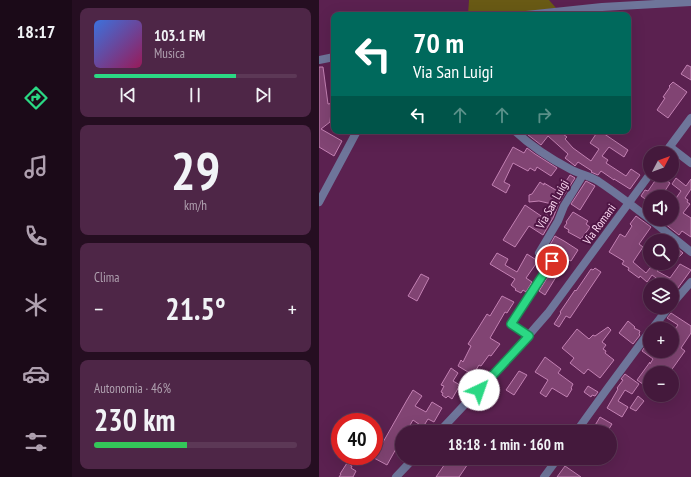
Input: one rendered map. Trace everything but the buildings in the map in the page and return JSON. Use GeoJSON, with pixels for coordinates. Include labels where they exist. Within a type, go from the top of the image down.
{"type":"FeatureCollection","features":[{"type":"Feature","properties":{"kind":"street"},"geometry":{"type":"LineString","coordinates":[[559,12],[691,2]]}},
{"type":"Feature","properties":{"kind":"street"},"geometry":{"type":"LineString","coordinates":[[319,60],[331,58]]}},
{"type":"Feature","properties":{"kind":"street"},"geometry":{"type":"LineString","coordinates":[[670,146],[691,118]]}},
{"type":"Feature","properties":{"kind":"street"},"geometry":{"type":"LineString","coordinates":[[319,202],[355,134]]}},
{"type":"Feature","properties":{"kind":"street"},"geometry":{"type":"LineString","coordinates":[[518,134],[530,145],[550,158],[572,170],[596,180],[629,203],[691,252]]}},
{"type":"Feature","properties":{"kind":"street"},"geometry":{"type":"LineString","coordinates":[[679,156],[691,163]]}},
{"type":"Feature","properties":{"kind":"street","name":"Via San Luigi"},"geometry":{"type":"LineString","coordinates":[[529,336],[511,324],[552,261],[539,253],[558,221],[564,206],[583,175]]}},
{"type":"Feature","properties":{"kind":"street","name":"Via Romani"},"geometry":{"type":"LineString","coordinates":[[446,425],[529,336],[548,313],[644,182]]}},
{"type":"Feature","properties":{"kind":"street"},"geometry":{"type":"LineString","coordinates":[[679,296],[691,282]]}},
{"type":"Feature","properties":{"kind":"street"},"geometry":{"type":"LineString","coordinates":[[657,322],[664,314]]}},
{"type":"Feature","properties":{"kind":"street"},"geometry":{"type":"LineString","coordinates":[[581,425],[643,341]]}},
{"type":"Feature","properties":{"kind":"street"},"geometry":{"type":"LineString","coordinates":[[396,477],[407,465]]}},
{"type":"Feature","properties":{"kind":"street"},"geometry":{"type":"LineString","coordinates":[[544,477],[553,465]]}},
{"type":"Feature","properties":{"kind":"shaded area"},"geometry":{"type":"Polygon","coordinates":[[[469,0],[549,0],[556,8],[524,12],[468,12],[469,0]]]}},
{"type":"Feature","properties":{"kind":"route"},"geometry":{"type":"LineString","coordinates":[[479,390],[529,336],[511,324],[552,261]]}}]}
